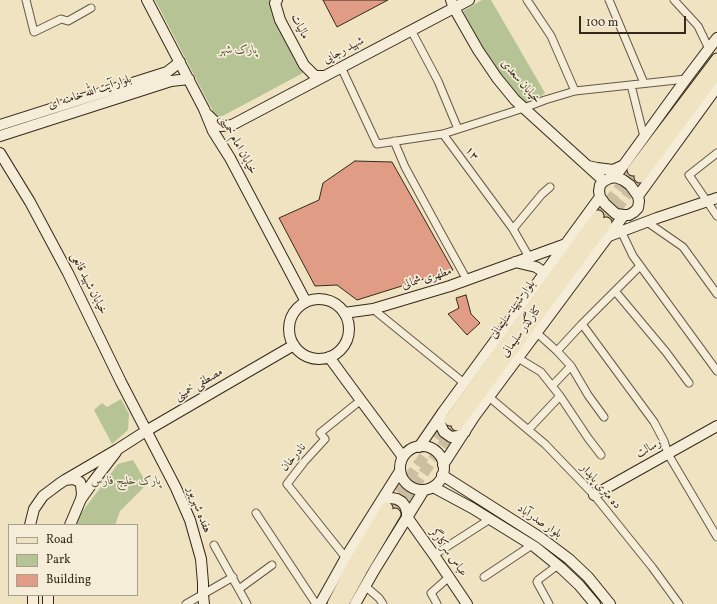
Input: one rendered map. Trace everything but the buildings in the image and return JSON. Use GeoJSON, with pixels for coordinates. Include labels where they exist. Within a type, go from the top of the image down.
{"type":"FeatureCollection","features":[{"type":"Feature","properties":{"kind":"main road","name":"خیابان امام خمینی"},"geometry":{"type":"LineString","coordinates":[[147,0],[189,79],[213,131],[227,153],[306,302]]}},
{"type":"Feature","properties":{"kind":"main road","name":"مالیات"},"geometry":{"type":"LineString","coordinates":[[277,0],[275,3],[280,20],[304,65]]}},
{"type":"Feature","properties":{"kind":"main road","name":"شهید رجایی"},"geometry":{"type":"LineString","coordinates":[[232,125],[411,30],[452,4],[469,0]]}},
{"type":"Feature","properties":{"kind":"main road","name":"خیابان سعدی"},"geometry":{"type":"LineString","coordinates":[[452,4],[478,50],[497,78],[515,100],[604,181]]}},
{"type":"Feature","properties":{"kind":"main road"},"geometry":{"type":"LineString","coordinates":[[633,171],[644,137],[717,38]]}},
{"type":"Feature","properties":{"kind":"main road"},"geometry":{"type":"LineString","coordinates":[[633,171],[717,59]]}},
{"type":"Feature","properties":{"kind":"main road","name":"بلوار آیت الله خامنه ای"},"geometry":{"type":"LineString","coordinates":[[0,125],[167,72],[180,62]]}},
{"type":"Feature","properties":{"kind":"main road"},"geometry":{"type":"LineString","coordinates":[[304,65],[314,74],[324,76]]}},
{"type":"Feature","properties":{"kind":"main road"},"geometry":{"type":"LineString","coordinates":[[301,88],[305,76],[304,65]]}},
{"type":"Feature","properties":{"kind":"main road"},"geometry":{"type":"LineString","coordinates":[[616,177],[630,185],[638,196],[638,208],[629,215],[616,214],[605,204],[600,197],[600,185],[610,178],[633,171],[717,73]]}},
{"type":"Feature","properties":{"kind":"main road","name":"بلوار آیت الله خامنه ای"},"geometry":{"type":"LineString","coordinates":[[0,136],[171,81],[189,79]]}},
{"type":"Feature","properties":{"kind":"main road"},"geometry":{"type":"LineString","coordinates":[[638,196],[717,87]]}},
{"type":"Feature","properties":{"kind":"main road"},"geometry":{"type":"LineString","coordinates":[[204,109],[215,122],[221,126],[232,125]]}},
{"type":"Feature","properties":{"kind":"main road"},"geometry":{"type":"LineString","coordinates":[[227,153],[224,142],[226,134],[232,125]]}},
{"type":"Feature","properties":{"kind":"main road","name":"خیابان شهید قانعی"},"geometry":{"type":"LineString","coordinates":[[0,153],[30,202],[68,273],[146,431]]}},
{"type":"Feature","properties":{"kind":"main road"},"geometry":{"type":"LineString","coordinates":[[588,166],[613,170],[633,171]]}},
{"type":"Feature","properties":{"kind":"main road"},"geometry":{"type":"LineString","coordinates":[[588,166],[594,183],[599,215]]}},
{"type":"Feature","properties":{"kind":"main road","name":"کنارگذر سلیمانی"},"geometry":{"type":"LineString","coordinates":[[443,470],[464,383],[566,244],[599,215],[600,197]]}},
{"type":"Feature","properties":{"kind":"main road"},"geometry":{"type":"LineString","coordinates":[[609,236],[717,198]]}},
{"type":"Feature","properties":{"kind":"main road"},"geometry":{"type":"LineString","coordinates":[[634,212],[657,218]]}},
{"type":"Feature","properties":{"kind":"main road","name":"بلوار شهید سلیمانی"},"geometry":{"type":"LineString","coordinates":[[454,422],[599,215]]}},
{"type":"Feature","properties":{"kind":"main road","name":"کنارگذر سلیمانی"},"geometry":{"type":"LineString","coordinates":[[419,447],[489,397],[624,215]]}},
{"type":"Feature","properties":{"kind":"main road","name":"مطهری شمالی"},"geometry":{"type":"LineString","coordinates":[[344,313],[373,309],[467,280],[566,244]]}},
{"type":"Feature","properties":{"kind":"main road"},"geometry":{"type":"LineString","coordinates":[[515,262],[536,267],[545,273]]}},
{"type":"Feature","properties":{"kind":"main road"},"geometry":{"type":"LineString","coordinates":[[314,299],[323,299],[339,306],[344,313],[348,321],[348,339],[344,347],[337,353],[330,357],[320,359],[310,358],[301,353],[294,345],[290,336],[289,326],[292,316],[298,308],[306,302],[314,299]]}},
{"type":"Feature","properties":{"kind":"main road","name":"مصطفی خمینی"},"geometry":{"type":"LineString","coordinates":[[30,524],[32,514],[43,496],[66,480],[146,431],[294,345]]}},
{"type":"Feature","properties":{"kind":"main road"},"geometry":{"type":"LineString","coordinates":[[330,357],[403,457]]}},
{"type":"Feature","properties":{"kind":"main road","name":"رسالت"},"geometry":{"type":"LineString","coordinates":[[594,495],[717,426]]}},
{"type":"Feature","properties":{"kind":"main road","name":"هفده شهریور"},"geometry":{"type":"LineString","coordinates":[[146,431],[176,488],[190,520],[201,560],[203,599]]}},
{"type":"Feature","properties":{"kind":"main road"},"geometry":{"type":"LineString","coordinates":[[419,447],[431,449],[437,453],[441,458],[443,470],[439,482],[429,488],[418,490],[411,488],[402,478],[400,464],[403,457],[411,449],[419,447]]}},
{"type":"Feature","properties":{"kind":"main road","name":"مصطفی خمینی"},"geometry":{"type":"LineString","coordinates":[[70,524],[81,499],[118,449]]}},
{"type":"Feature","properties":{"kind":"main road","name":"بلوار صدرآباد"},"geometry":{"type":"LineString","coordinates":[[443,470],[569,559],[588,577],[610,604]]}},
{"type":"Feature","properties":{"kind":"main road"},"geometry":{"type":"LineString","coordinates":[[343,604],[361,571],[388,508],[400,471]]}},
{"type":"Feature","properties":{"kind":"main road"},"geometry":{"type":"LineString","coordinates":[[66,480],[73,479],[80,482],[81,499]]}},
{"type":"Feature","properties":{"kind":"main road"},"geometry":{"type":"LineString","coordinates":[[355,604],[375,568],[407,517],[429,488]]}},
{"type":"Feature","properties":{"kind":"main road","name":"بلوار صدرآباد"},"geometry":{"type":"LineString","coordinates":[[429,488],[490,519],[532,545],[558,565],[579,585],[595,604]]}},
{"type":"Feature","properties":{"kind":"main road","name":"عباس سرکارگر"},"geometry":{"type":"LineString","coordinates":[[388,508],[386,499],[397,499],[402,502],[405,506],[407,517],[467,604]]}},
{"type":"Feature","properties":{"kind":"main road"},"geometry":{"type":"LineString","coordinates":[[320,604],[346,558],[388,508]]}},
{"type":"Feature","properties":{"kind":"main road"},"geometry":{"type":"LineString","coordinates":[[333,604],[352,566],[388,508]]}},
{"type":"Feature","properties":{"kind":"street"},"geometry":{"type":"LineString","coordinates":[[26,0],[34,32],[61,19],[68,21],[91,8]]}},
{"type":"Feature","properties":{"kind":"street"},"geometry":{"type":"LineString","coordinates":[[527,0],[551,36],[575,90]]}},
{"type":"Feature","properties":{"kind":"street"},"geometry":{"type":"LineString","coordinates":[[609,0],[644,83]]}},
{"type":"Feature","properties":{"kind":"street"},"geometry":{"type":"LineString","coordinates":[[674,0],[698,26],[709,49]]}},
{"type":"Feature","properties":{"kind":"street"},"geometry":{"type":"LineString","coordinates":[[411,30],[438,81],[458,129]]}},
{"type":"Feature","properties":{"kind":"street"},"geometry":{"type":"LineString","coordinates":[[341,67],[377,144],[443,134],[575,90],[686,79]]}},
{"type":"Feature","properties":{"kind":"street"},"geometry":{"type":"LineString","coordinates":[[631,85],[644,137]]}},
{"type":"Feature","properties":{"kind":"street","name":"۱۳"},"geometry":{"type":"LineString","coordinates":[[443,134],[513,230],[529,257]]}},
{"type":"Feature","properties":{"kind":"street"},"geometry":{"type":"LineString","coordinates":[[394,141],[405,167],[467,280]]}},
{"type":"Feature","properties":{"kind":"street"},"geometry":{"type":"LineString","coordinates":[[717,153],[689,175],[717,216]]}},
{"type":"Feature","properties":{"kind":"street"},"geometry":{"type":"LineString","coordinates":[[513,230],[542,194],[550,187]]}},
{"type":"Feature","properties":{"kind":"street"},"geometry":{"type":"LineString","coordinates":[[647,222],[683,247],[717,294]]}},
{"type":"Feature","properties":{"kind":"street"},"geometry":{"type":"LineString","coordinates":[[621,231],[633,256],[717,371]]}},
{"type":"Feature","properties":{"kind":"street"},"geometry":{"type":"LineString","coordinates":[[557,352],[582,324],[640,266]]}},
{"type":"Feature","properties":{"kind":"street"},"geometry":{"type":"LineString","coordinates":[[615,292],[666,352],[689,383]]}},
{"type":"Feature","properties":{"kind":"street"},"geometry":{"type":"LineString","coordinates":[[373,309],[464,383]]}},
{"type":"Feature","properties":{"kind":"street"},"geometry":{"type":"LineString","coordinates":[[582,324],[654,422],[664,441],[668,454],[717,537]]}},
{"type":"Feature","properties":{"kind":"street"},"geometry":{"type":"LineString","coordinates":[[537,333],[571,366],[588,395],[604,417]]}},
{"type":"Feature","properties":{"kind":"street"},"geometry":{"type":"LineString","coordinates":[[518,358],[541,372],[560,396],[601,455]]}},
{"type":"Feature","properties":{"kind":"street"},"geometry":{"type":"LineString","coordinates":[[552,386],[571,366]]}},
{"type":"Feature","properties":{"kind":"street"},"geometry":{"type":"LineString","coordinates":[[528,430],[560,396]]}},
{"type":"Feature","properties":{"kind":"street","name":"ده متری پایدار"},"geometry":{"type":"LineString","coordinates":[[489,397],[545,444],[594,495],[652,567],[679,604]]}},
{"type":"Feature","properties":{"kind":"street","name":"نادرخان"},"geometry":{"type":"LineString","coordinates":[[346,558],[287,484],[304,462],[325,440],[320,433],[361,400]]}},
{"type":"Feature","properties":{"kind":"street"},"geometry":{"type":"LineString","coordinates":[[256,513],[316,604]]}},
{"type":"Feature","properties":{"kind":"street"},"geometry":{"type":"LineString","coordinates":[[434,555],[490,519]]}},
{"type":"Feature","properties":{"kind":"street"},"geometry":{"type":"LineString","coordinates":[[214,545],[247,604]]}},
{"type":"Feature","properties":{"kind":"street"},"geometry":{"type":"LineString","coordinates":[[484,577],[532,545]]}},
{"type":"Feature","properties":{"kind":"street"},"geometry":{"type":"LineString","coordinates":[[549,604],[537,582],[558,565]]}},
{"type":"Feature","properties":{"kind":"street"},"geometry":{"type":"LineString","coordinates":[[239,589],[272,566]]}},
{"type":"Feature","properties":{"kind":"street"},"geometry":{"type":"LineString","coordinates":[[186,604],[203,599],[233,577]]}},
{"type":"Feature","properties":{"kind":"street"},"geometry":{"type":"LineString","coordinates":[[437,604],[431,593],[449,577]]}},
{"type":"Feature","properties":{"kind":"street"},"geometry":{"type":"LineString","coordinates":[[365,586],[379,598],[383,604]]}},
{"type":"Feature","properties":{"kind":"green space","name":"پارک شهر"},"geometry":{"type":"Polygon","coordinates":[[[155,0],[269,0],[303,73],[217,119],[155,0]]]}},
{"type":"Feature","properties":{"kind":"green space"},"geometry":{"type":"Polygon","coordinates":[[[482,0],[491,0],[545,93],[526,107],[490,61],[463,11],[482,0]]]}},
{"type":"Feature","properties":{"kind":"green space"},"geometry":{"type":"Polygon","coordinates":[[[121,399],[129,414],[128,430],[112,444],[94,410],[102,403],[107,407],[121,399]]]}},
{"type":"Feature","properties":{"kind":"green space","name":"پارک خلیج فارس"},"geometry":{"type":"Polygon","coordinates":[[[133,460],[147,484],[120,511],[115,524],[75,524],[79,516],[118,464],[133,460]]]}},
{"type":"Feature","properties":{"kind":"tunnel"},"geometry":{"type":"LineString","coordinates":[[598,216],[633,170]]}},
{"type":"Feature","properties":{"kind":"tunnel"},"geometry":{"type":"LineString","coordinates":[[606,223],[640,177]]}},
{"type":"Feature","properties":{"kind":"tunnel"},"geometry":{"type":"LineString","coordinates":[[389,506],[450,420]]}},
{"type":"Feature","properties":{"kind":"tunnel"},"geometry":{"type":"LineString","coordinates":[[395,514],[457,425]]}}]}
